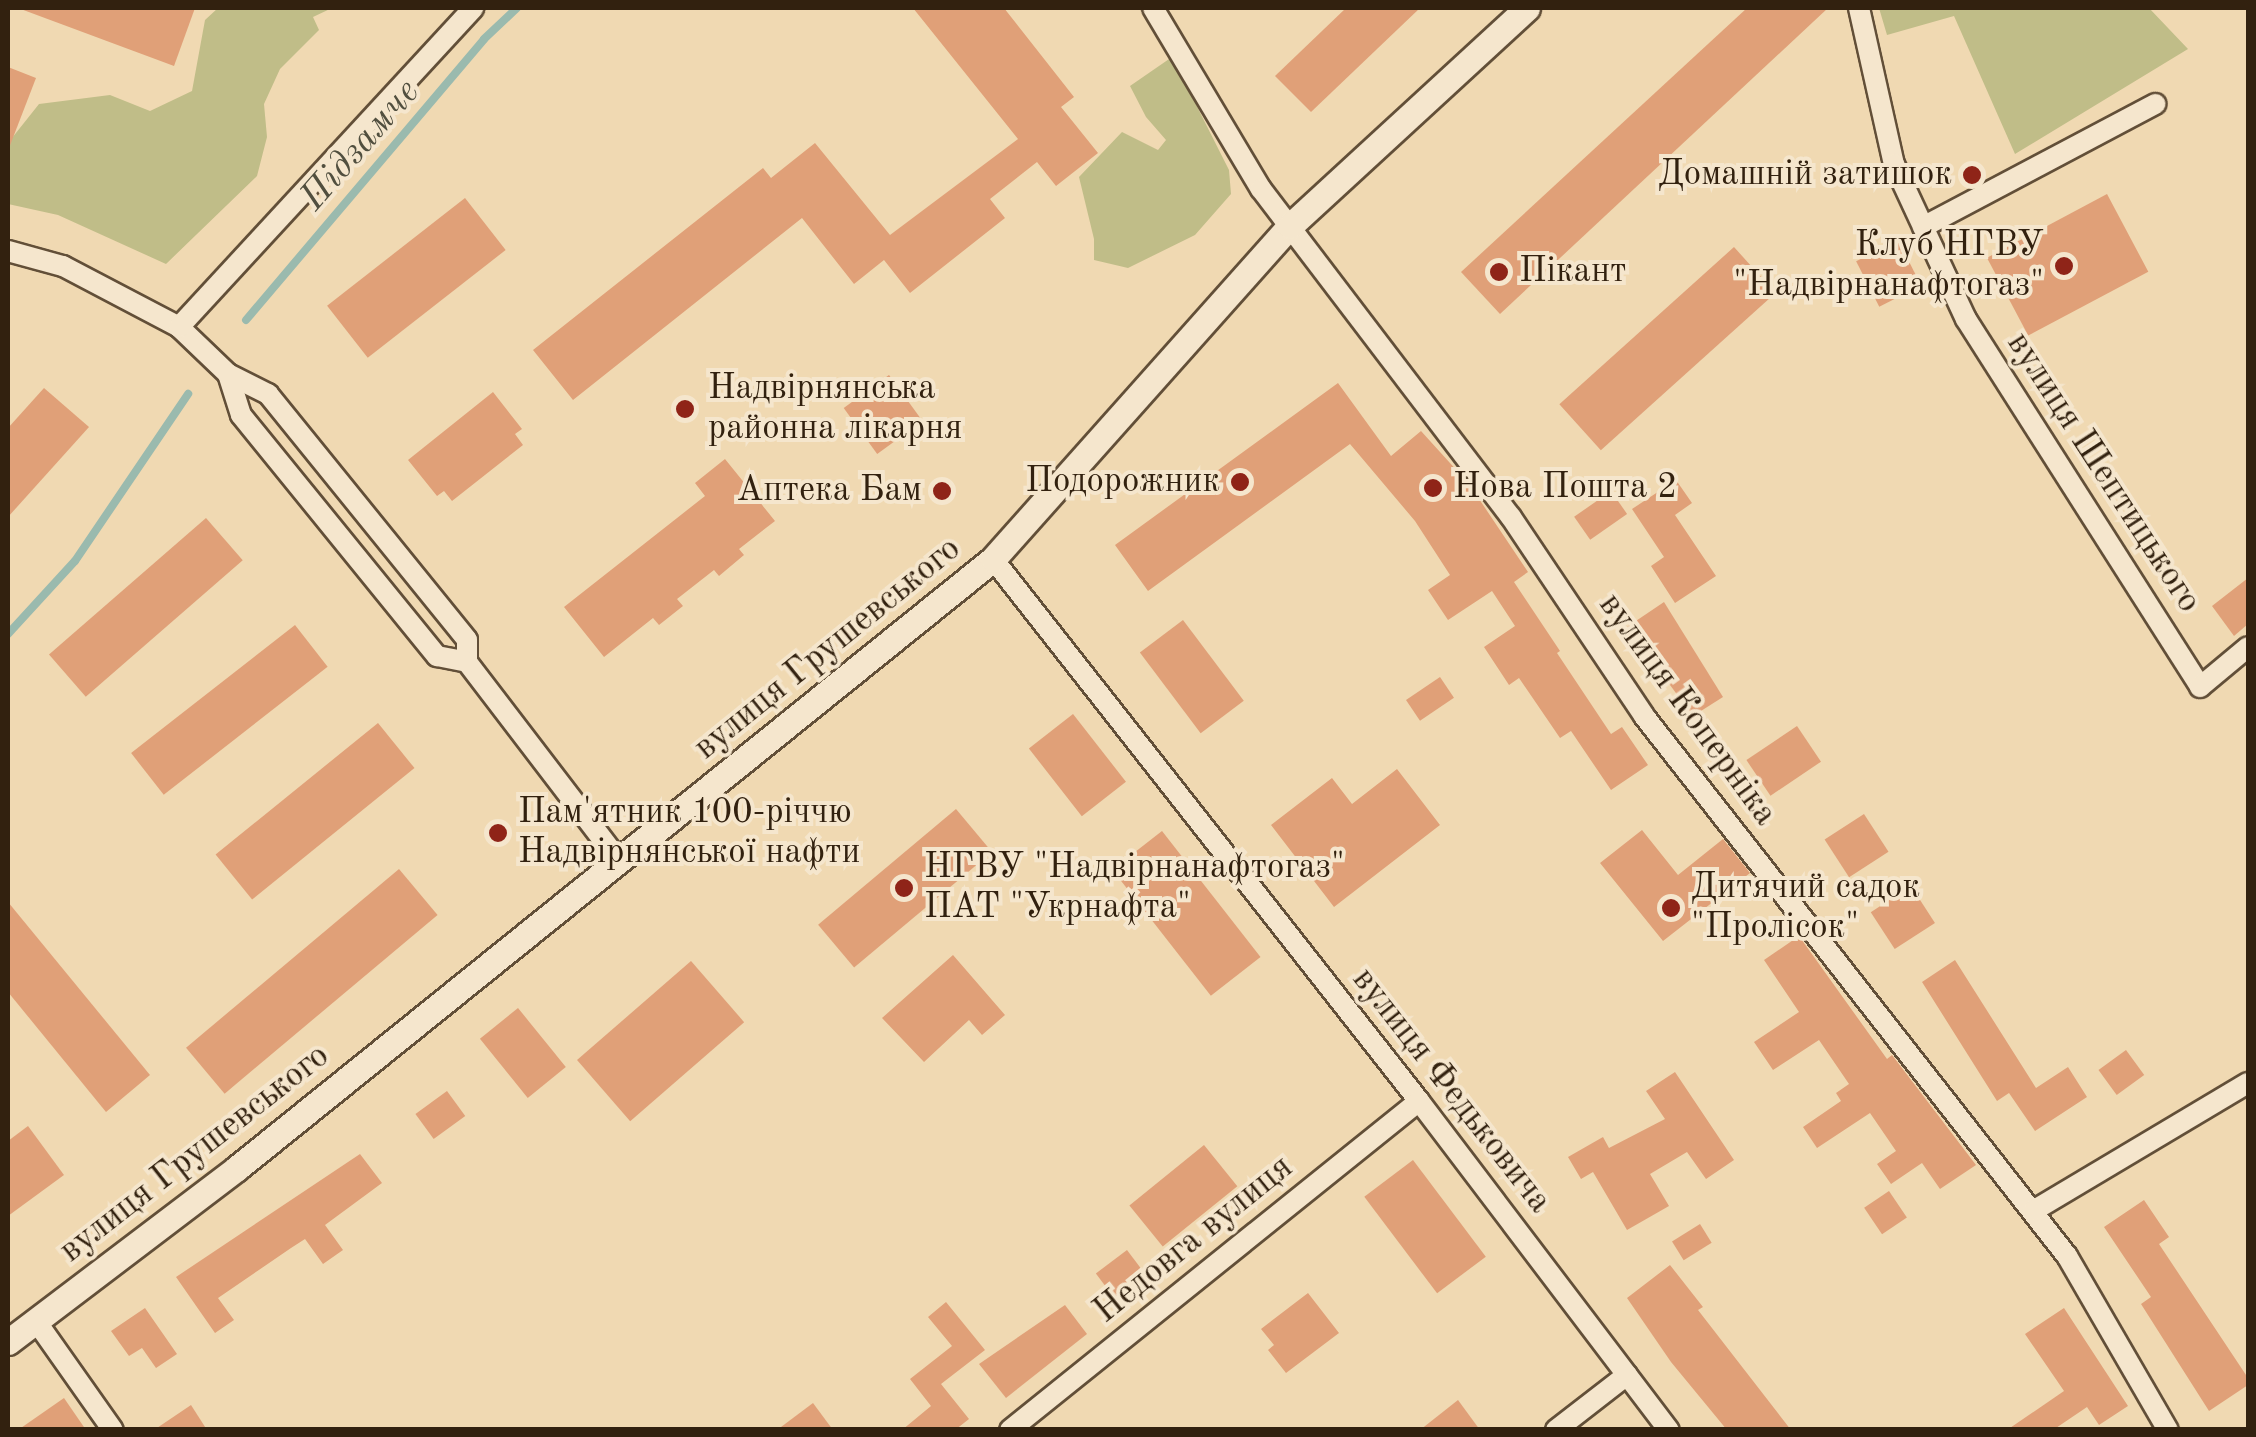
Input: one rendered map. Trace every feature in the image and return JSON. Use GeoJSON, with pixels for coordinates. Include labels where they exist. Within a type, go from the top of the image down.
{"type":"FeatureCollection","features":[{"type":"Feature","properties":{"kind":"street"},"geometry":{"type":"LineString","coordinates":[[180,327],[473,8]]}},
{"type":"Feature","properties":{"kind":"street","name":"вулиця Коперніка"},"geometry":{"type":"LineString","coordinates":[[1153,8],[1252,174],[1511,517],[1644,716],[2067,1256],[2168,1430]]}},
{"type":"Feature","properties":{"kind":"street","name":"вулиця Грушевського"},"geometry":{"type":"LineString","coordinates":[[8,1342],[238,1168],[993,559],[1290,226],[1527,8]]}},
{"type":"Feature","properties":{"kind":"street","name":"вулиця Шептицького"},"geometry":{"type":"LineString","coordinates":[[1859,8],[1894,164],[1966,319],[2200,687],[2248,648]]}},
{"type":"Feature","properties":{"kind":"street"},"geometry":{"type":"LineString","coordinates":[[1923,226],[2155,104]]}},
{"type":"Feature","properties":{"kind":"street"},"geometry":{"type":"LineString","coordinates":[[8,251],[63,266],[180,327],[228,374],[268,394],[467,640],[467,662],[620,862]]}},
{"type":"Feature","properties":{"kind":"street"},"geometry":{"type":"LineString","coordinates":[[228,374],[241,415],[437,656],[467,662]]}},
{"type":"Feature","properties":{"kind":"street","name":"вулиця Федьковича"},"geometry":{"type":"LineString","coordinates":[[993,559],[1419,1101],[1669,1430]]}},
{"type":"Feature","properties":{"kind":"street"},"geometry":{"type":"LineString","coordinates":[[2033,1211],[2248,1083]]}},
{"type":"Feature","properties":{"kind":"street","name":"Недовга вулиця"},"geometry":{"type":"LineString","coordinates":[[1010,1430],[1419,1101]]}},
{"type":"Feature","properties":{"kind":"street"},"geometry":{"type":"LineString","coordinates":[[36,1321],[114,1430]]}},
{"type":"Feature","properties":{"kind":"street"},"geometry":{"type":"LineString","coordinates":[[1556,1430],[1628,1375]]}},
{"type":"Feature","properties":{"kind":"shaded area"},"geometry":{"type":"Polygon","coordinates":[[[218,8],[332,8],[313,17],[319,30],[280,69],[264,104],[267,137],[257,176],[166,264],[58,215],[8,204],[8,143],[39,104],[110,95],[150,111],[192,91],[205,20],[218,8]]]}},
{"type":"Feature","properties":{"kind":"shaded area"},"geometry":{"type":"Polygon","coordinates":[[[1879,8],[2149,8],[2188,49],[2015,154],[1954,16],[1887,35],[1879,8]]]}},
{"type":"Feature","properties":{"kind":"shaded area"},"geometry":{"type":"Polygon","coordinates":[[[1172,57],[1229,170],[1231,194],[1195,235],[1128,268],[1094,260],[1094,239],[1079,177],[1122,132],[1158,150],[1166,140],[1146,117],[1130,86],[1172,57]]]}},
{"type":"Feature","properties":{"kind":"building"},"geometry":{"type":"Polygon","coordinates":[[[18,8],[195,8],[174,66],[18,8]]]}},
{"type":"Feature","properties":{"kind":"building"},"geometry":{"type":"Polygon","coordinates":[[[913,8],[1004,8],[1074,97],[1061,107],[1098,153],[1056,186],[1037,162],[990,199],[1005,218],[910,293],[884,260],[854,284],[802,218],[573,400],[533,350],[763,168],[771,178],[815,143],[890,235],[1018,139],[913,8]]]}},
{"type":"Feature","properties":{"kind":"building"},"geometry":{"type":"Polygon","coordinates":[[[1346,8],[1420,8],[1311,112],[1275,76],[1346,8]]]}},
{"type":"Feature","properties":{"kind":"building"},"geometry":{"type":"Polygon","coordinates":[[[1747,8],[1828,8],[1500,314],[1461,272],[1747,8]]]}},
{"type":"Feature","properties":{"kind":"building"},"geometry":{"type":"Polygon","coordinates":[[[8,67],[36,78],[9,148],[8,148],[8,67]]]}},
{"type":"Feature","properties":{"kind":"building"},"geometry":{"type":"Polygon","coordinates":[[[2107,194],[2148,272],[2028,336],[1987,258],[2107,194]]]}},
{"type":"Feature","properties":{"kind":"building"},"geometry":{"type":"Polygon","coordinates":[[[465,198],[506,250],[368,358],[327,306],[465,198]]]}},
{"type":"Feature","properties":{"kind":"building"},"geometry":{"type":"Polygon","coordinates":[[[1898,240],[1921,285],[1879,307],[1856,261],[1898,240]]]}},
{"type":"Feature","properties":{"kind":"building"},"geometry":{"type":"Polygon","coordinates":[[[1734,247],[1775,293],[1601,450],[1559,404],[1734,247]]]}},
{"type":"Feature","properties":{"kind":"building"},"geometry":{"type":"Polygon","coordinates":[[[889,375],[923,421],[877,454],[844,408],[889,375]]]}},
{"type":"Feature","properties":{"kind":"building"},"geometry":{"type":"Polygon","coordinates":[[[1338,383],[1391,456],[1421,431],[1469,484],[1528,572],[1514,582],[1560,651],[1557,653],[1611,734],[1622,727],[1648,765],[1611,790],[1571,731],[1560,738],[1519,678],[1509,685],[1484,647],[1515,626],[1492,591],[1448,620],[1428,590],[1450,575],[1415,521],[1350,444],[1148,591],[1115,545],[1338,383]]]}},
{"type":"Feature","properties":{"kind":"building"},"geometry":{"type":"Polygon","coordinates":[[[44,388],[89,427],[8,517],[8,428],[44,388]]]}},
{"type":"Feature","properties":{"kind":"building"},"geometry":{"type":"Polygon","coordinates":[[[493,392],[522,429],[515,434],[523,445],[452,501],[444,491],[437,496],[408,460],[493,392]]]}},
{"type":"Feature","properties":{"kind":"building"},"geometry":{"type":"Polygon","coordinates":[[[725,459],[775,521],[739,549],[744,555],[719,576],[714,570],[677,599],[683,606],[659,625],[653,618],[604,657],[564,607],[705,496],[695,483],[725,459]]]}},
{"type":"Feature","properties":{"kind":"building"},"geometry":{"type":"Polygon","coordinates":[[[1676,480],[1692,503],[1675,515],[1716,576],[1675,603],[1651,566],[1664,557],[1632,509],[1676,480]]]}},
{"type":"Feature","properties":{"kind":"building"},"geometry":{"type":"Polygon","coordinates":[[[1611,491],[1627,514],[1590,540],[1574,517],[1611,491]]]}},
{"type":"Feature","properties":{"kind":"building"},"geometry":{"type":"Polygon","coordinates":[[[206,518],[243,560],[86,697],[49,654],[206,518]]]}},
{"type":"Feature","properties":{"kind":"building"},"geometry":{"type":"Polygon","coordinates":[[[2248,578],[2248,624],[2234,636],[2212,606],[2248,578]]]}},
{"type":"Feature","properties":{"kind":"building"},"geometry":{"type":"Polygon","coordinates":[[[1664,602],[1723,697],[1693,716],[1627,627],[1664,602]]]}},
{"type":"Feature","properties":{"kind":"building"},"geometry":{"type":"Polygon","coordinates":[[[1183,620],[1244,701],[1201,733],[1140,652],[1183,620]]]}},
{"type":"Feature","properties":{"kind":"building"},"geometry":{"type":"Polygon","coordinates":[[[295,625],[328,667],[164,795],[131,753],[295,625]]]}},
{"type":"Feature","properties":{"kind":"building"},"geometry":{"type":"Polygon","coordinates":[[[1440,677],[1454,698],[1420,721],[1406,700],[1440,677]]]}},
{"type":"Feature","properties":{"kind":"building"},"geometry":{"type":"Polygon","coordinates":[[[1073,714],[1126,782],[1082,816],[1029,748],[1073,714]]]}},
{"type":"Feature","properties":{"kind":"building"},"geometry":{"type":"Polygon","coordinates":[[[378,723],[415,768],[252,900],[216,855],[378,723]]]}},
{"type":"Feature","properties":{"kind":"building"},"geometry":{"type":"Polygon","coordinates":[[[1797,726],[1821,762],[1770,796],[1746,760],[1797,726]]]}},
{"type":"Feature","properties":{"kind":"building"},"geometry":{"type":"Polygon","coordinates":[[[1397,769],[1440,825],[1334,907],[1271,825],[1332,778],[1352,804],[1397,769]]]}},
{"type":"Feature","properties":{"kind":"building","name":"НГВУ \"Надвірнанафтогаз\" ПАТ \"Укрнафта\""},"geometry":{"type":"Polygon","coordinates":[[[956,809],[992,852],[854,968],[818,925],[956,809]]]}},
{"type":"Feature","properties":{"kind":"building"},"geometry":{"type":"Polygon","coordinates":[[[1864,814],[1889,852],[1849,877],[1825,840],[1864,814]]]}},
{"type":"Feature","properties":{"kind":"building","name":"Дитячий садок \"Пролісок\""},"geometry":{"type":"Polygon","coordinates":[[[1642,830],[1678,875],[1723,839],[1750,873],[1663,941],[1600,863],[1642,830]]]}},
{"type":"Feature","properties":{"kind":"building"},"geometry":{"type":"Polygon","coordinates":[[[1162,831],[1261,957],[1211,996],[1112,870],[1162,831]]]}},
{"type":"Feature","properties":{"kind":"building"},"geometry":{"type":"Polygon","coordinates":[[[399,869],[438,915],[225,1094],[186,1048],[399,869]]]}},
{"type":"Feature","properties":{"kind":"building"},"geometry":{"type":"Polygon","coordinates":[[[1911,886],[1935,923],[1895,949],[1871,912],[1911,886]]]}},
{"type":"Feature","properties":{"kind":"building"},"geometry":{"type":"Polygon","coordinates":[[[8,902],[150,1075],[106,1112],[8,992],[8,902]]]}},
{"type":"Feature","properties":{"kind":"building"},"geometry":{"type":"Polygon","coordinates":[[[1799,936],[1887,1059],[1892,1055],[1976,1165],[1940,1189],[1922,1163],[1891,1184],[1877,1164],[1896,1151],[1870,1113],[1817,1148],[1803,1127],[1841,1101],[1836,1093],[1849,1084],[1819,1040],[1773,1070],[1754,1042],[1799,1012],[1764,960],[1799,936]]]}},
{"type":"Feature","properties":{"kind":"building"},"geometry":{"type":"Polygon","coordinates":[[[953,955],[1005,1015],[982,1035],[969,1020],[924,1062],[882,1018],[953,955]]]}},
{"type":"Feature","properties":{"kind":"building"},"geometry":{"type":"Polygon","coordinates":[[[1955,960],[2036,1088],[2068,1067],[2087,1097],[2035,1131],[2009,1093],[1997,1101],[1922,982],[1955,960]]]}},
{"type":"Feature","properties":{"kind":"building"},"geometry":{"type":"Polygon","coordinates":[[[691,961],[744,1022],[630,1121],[577,1060],[691,961]]]}},
{"type":"Feature","properties":{"kind":"building"},"geometry":{"type":"Polygon","coordinates":[[[518,1008],[566,1067],[528,1098],[480,1039],[518,1008]]]}},
{"type":"Feature","properties":{"kind":"building"},"geometry":{"type":"Polygon","coordinates":[[[2126,1050],[2144,1075],[2117,1095],[2098,1070],[2126,1050]]]}},
{"type":"Feature","properties":{"kind":"building"},"geometry":{"type":"Polygon","coordinates":[[[1675,1072],[1734,1160],[1706,1179],[1687,1152],[1650,1174],[1669,1206],[1627,1230],[1593,1172],[1581,1179],[1568,1157],[1603,1137],[1609,1148],[1665,1119],[1646,1091],[1675,1072]]]}},
{"type":"Feature","properties":{"kind":"building"},"geometry":{"type":"Polygon","coordinates":[[[447,1091],[465,1116],[434,1139],[415,1114],[447,1091]]]}},
{"type":"Feature","properties":{"kind":"building"},"geometry":{"type":"Polygon","coordinates":[[[28,1126],[64,1175],[8,1216],[8,1141],[28,1126]]]}},
{"type":"Feature","properties":{"kind":"building"},"geometry":{"type":"Polygon","coordinates":[[[1204,1145],[1237,1186],[1163,1247],[1129,1205],[1204,1145]]]}},
{"type":"Feature","properties":{"kind":"building"},"geometry":{"type":"Polygon","coordinates":[[[360,1154],[382,1183],[325,1225],[343,1250],[323,1264],[305,1239],[291,1248],[218,1298],[234,1320],[215,1333],[176,1277],[360,1154]]]}},
{"type":"Feature","properties":{"kind":"building"},"geometry":{"type":"Polygon","coordinates":[[[1413,1160],[1486,1257],[1437,1293],[1364,1197],[1413,1160]]]}},
{"type":"Feature","properties":{"kind":"building"},"geometry":{"type":"Polygon","coordinates":[[[1889,1191],[1907,1218],[1882,1234],[1864,1208],[1889,1191]]]}},
{"type":"Feature","properties":{"kind":"building"},"geometry":{"type":"Polygon","coordinates":[[[2144,1200],[2169,1237],[2159,1244],[2248,1378],[2248,1385],[2209,1411],[2141,1304],[2151,1297],[2104,1227],[2144,1200]]]}},
{"type":"Feature","properties":{"kind":"building"},"geometry":{"type":"Polygon","coordinates":[[[1700,1224],[1712,1243],[1684,1260],[1672,1241],[1700,1224]]]}},
{"type":"Feature","properties":{"kind":"building"},"geometry":{"type":"Polygon","coordinates":[[[1127,1250],[1146,1275],[1115,1298],[1096,1273],[1127,1250]]]}},
{"type":"Feature","properties":{"kind":"building"},"geometry":{"type":"Polygon","coordinates":[[[1670,1265],[1703,1307],[1698,1310],[1791,1430],[1727,1430],[1671,1362],[1627,1298],[1670,1265]]]}},
{"type":"Feature","properties":{"kind":"building"},"geometry":{"type":"Polygon","coordinates":[[[1308,1293],[1339,1333],[1286,1373],[1268,1350],[1274,1345],[1261,1329],[1308,1293]]]}},
{"type":"Feature","properties":{"kind":"building"},"geometry":{"type":"Polygon","coordinates":[[[946,1302],[985,1350],[941,1384],[969,1419],[955,1430],[902,1430],[931,1406],[910,1379],[952,1346],[928,1317],[946,1302]]]}},
{"type":"Feature","properties":{"kind":"building"},"geometry":{"type":"Polygon","coordinates":[[[1065,1305],[1087,1334],[1006,1398],[979,1364],[1065,1305]]]}},
{"type":"Feature","properties":{"kind":"building"},"geometry":{"type":"Polygon","coordinates":[[[145,1308],[177,1354],[156,1368],[142,1348],[129,1356],[111,1331],[145,1308]]]}},
{"type":"Feature","properties":{"kind":"building"},"geometry":{"type":"Polygon","coordinates":[[[2064,1308],[2128,1406],[2099,1425],[2087,1407],[2053,1430],[2007,1430],[2064,1391],[2025,1334],[2064,1308]]]}},
{"type":"Feature","properties":{"kind":"building"},"geometry":{"type":"Polygon","coordinates":[[[64,1398],[86,1430],[18,1430],[64,1398]]]}},
{"type":"Feature","properties":{"kind":"building"},"geometry":{"type":"Polygon","coordinates":[[[1458,1400],[1480,1430],[1420,1430],[1458,1400]]]}},
{"type":"Feature","properties":{"kind":"building"},"geometry":{"type":"Polygon","coordinates":[[[813,1403],[833,1430],[777,1430],[813,1403]]]}},
{"type":"Feature","properties":{"kind":"building"},"geometry":{"type":"Polygon","coordinates":[[[191,1405],[207,1430],[154,1430],[191,1405]]]}},
{"type":"Feature","properties":{"kind":"waterway","name":"Підзамче"},"geometry":{"type":"LineString","coordinates":[[246,320],[484,39],[517,8]]}},
{"type":"Feature","properties":{"kind":"waterway","name":"Підзамче"},"geometry":{"type":"LineString","coordinates":[[8,634],[75,561],[188,394]]}},
{"type":"Feature","properties":{"kind":"place","name":"Домашній затишок"},"geometry":{"type":"Point","coordinates":[1972,175]}},
{"type":"Feature","properties":{"kind":"place","name":"Клуб НГВУ \"Надвірнанафтогаз\""},"geometry":{"type":"Point","coordinates":[2064,266]}},
{"type":"Feature","properties":{"kind":"place","name":"Пікант"},"geometry":{"type":"Point","coordinates":[1499,272]}},
{"type":"Feature","properties":{"kind":"place","name":"Надвірнянська районна лікарня"},"geometry":{"type":"Point","coordinates":[685,409]}},
{"type":"Feature","properties":{"kind":"place","name":"Подорожник"},"geometry":{"type":"Point","coordinates":[1240,482]}},
{"type":"Feature","properties":{"kind":"place","name":"Нова Пошта 2"},"geometry":{"type":"Point","coordinates":[1433,488]}},
{"type":"Feature","properties":{"kind":"place","name":"Аптека Бам"},"geometry":{"type":"Point","coordinates":[942,491]}},
{"type":"Feature","properties":{"kind":"place","name":"Пам'ятник 100-річчю Надвірнянської нафти"},"geometry":{"type":"Point","coordinates":[498,833]}},
{"type":"Feature","properties":{"kind":"place","name":"НГВУ \"Надвірнанафтогаз\" ПАТ \"Укрнафта\""},"geometry":{"type":"Point","coordinates":[904,888]}},
{"type":"Feature","properties":{"kind":"place","name":"Дитячий садок \"Пролісок\""},"geometry":{"type":"Point","coordinates":[1671,908]}}]}
